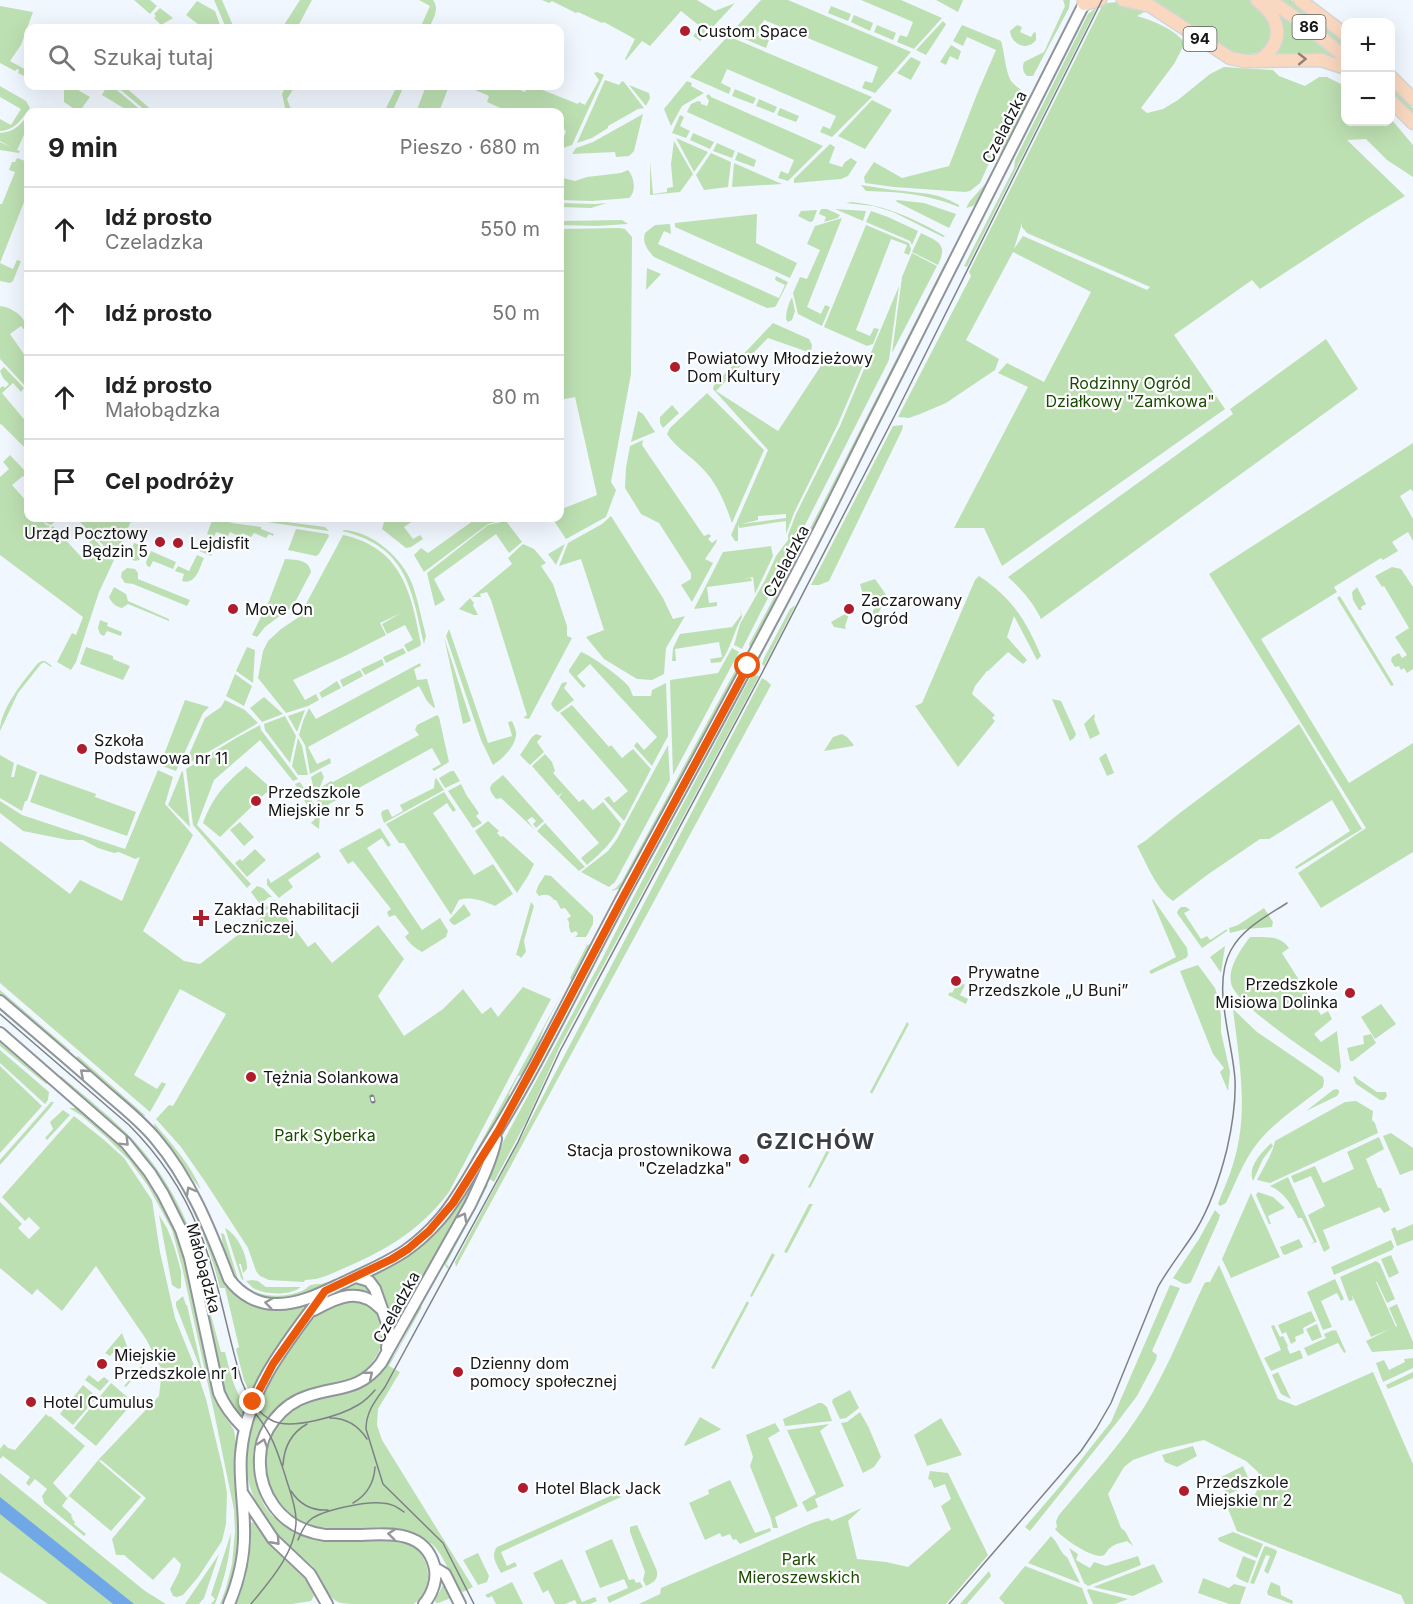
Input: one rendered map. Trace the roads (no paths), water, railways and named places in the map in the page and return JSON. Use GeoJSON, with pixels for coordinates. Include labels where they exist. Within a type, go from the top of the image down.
{"type":"FeatureCollection","features":[{"type":"Feature","properties":{"kind":"main road"},"geometry":{"type":"LineString","coordinates":[[1085,1],[1100,0]]}},
{"type":"Feature","properties":{"kind":"main road","name":"94"},"geometry":{"type":"LineString","coordinates":[[1123,0],[1143,2],[1230,58],[1258,61]]}},
{"type":"Feature","properties":{"kind":"main road"},"geometry":{"type":"LineString","coordinates":[[1257,0],[1273,16],[1277,27],[1276,43],[1266,56],[1258,61]]}},
{"type":"Feature","properties":{"kind":"main road","name":"86"},"geometry":{"type":"LineString","coordinates":[[1270,0],[1341,54]]}},
{"type":"Feature","properties":{"kind":"main road","name":"86"},"geometry":{"type":"LineString","coordinates":[[1300,0],[1341,31]]}},
{"type":"Feature","properties":{"kind":"main road","name":"Czeladzka"},"geometry":{"type":"LineString","coordinates":[[356,1277],[408,1249],[429,1231],[453,1203],[499,1130],[795,578],[1085,1]]}},
{"type":"Feature","properties":{"kind":"main road"},"geometry":{"type":"LineString","coordinates":[[1258,61],[1309,59],[1341,66]]}},
{"type":"Feature","properties":{"kind":"main road"},"geometry":{"type":"LineString","coordinates":[[1395,80],[1413,99]]}},
{"type":"Feature","properties":{"kind":"main road"},"geometry":{"type":"LineString","coordinates":[[1395,105],[1413,123]]}},
{"type":"Feature","properties":{"kind":"main road","name":"Małobądzka"},"geometry":{"type":"LineString","coordinates":[[0,1001],[97,1084],[155,1138],[179,1170],[198,1205],[208,1224],[229,1279],[235,1287],[264,1303],[278,1305],[301,1301],[356,1277]]}},
{"type":"Feature","properties":{"kind":"main road","name":"Małobądzka"},"geometry":{"type":"LineString","coordinates":[[0,1033],[126,1143],[150,1173],[163,1194],[190,1258],[219,1393],[224,1404],[244,1428]]}},
{"type":"Feature","properties":{"kind":"main road","name":"Czeladzka"},"geometry":{"type":"LineString","coordinates":[[385,1358],[474,1197],[494,1150],[499,1130]]}},
{"type":"Feature","properties":{"kind":"main road","name":"Czeladzka"},"geometry":{"type":"LineString","coordinates":[[356,1277],[369,1281],[375,1289],[387,1319],[389,1333],[385,1358]]}},
{"type":"Feature","properties":{"kind":"main road"},"geometry":{"type":"LineString","coordinates":[[230,1604],[243,1548],[241,1456],[244,1428],[251,1408],[273,1364],[325,1291]]}},
{"type":"Feature","properties":{"kind":"main road","name":"Czeladzka"},"geometry":{"type":"LineString","coordinates":[[309,1313],[336,1298],[348,1295],[368,1299],[383,1311]]}},
{"type":"Feature","properties":{"kind":"main road"},"geometry":{"type":"LineString","coordinates":[[385,1358],[377,1369],[359,1383],[306,1396],[283,1410],[267,1430],[261,1447],[262,1482],[270,1501],[284,1517],[296,1526],[315,1534],[392,1533],[415,1541],[430,1555],[435,1568],[432,1591],[424,1604]]}},
{"type":"Feature","properties":{"kind":"main road"},"geometry":{"type":"LineString","coordinates":[[243,1494],[273,1539],[310,1574],[327,1604]]}},
{"type":"Feature","properties":{"kind":"main road"},"geometry":{"type":"LineString","coordinates":[[435,1568],[445,1574],[460,1604]]}},
{"type":"Feature","properties":{"kind":"water"},"geometry":{"type":"Polygon","coordinates":[[[0,1497],[134,1604],[113,1604],[0,1514],[0,1497]]]}},
{"type":"Feature","properties":{"kind":"tram line"},"geometry":{"type":"LineString","coordinates":[[474,1604],[443,1543],[383,1484],[366,1429],[369,1412],[385,1387],[518,1142],[560,1051],[762,673],[894,417],[1102,0]]}},
{"type":"Feature","properties":{"kind":"tram line"},"geometry":{"type":"LineString","coordinates":[[949,1604],[1081,1451],[1096,1429],[1111,1403],[1158,1287],[1206,1211],[1224,1159],[1234,1106],[1235,1080],[1223,997],[1225,964],[1231,950],[1242,935],[1287,903]]}},
{"type":"Feature","properties":{"kind":"tram line"},"geometry":{"type":"LineString","coordinates":[[0,1014],[129,1125],[169,1173],[192,1214],[205,1247],[242,1382],[258,1410],[273,1421],[281,1423],[316,1421],[350,1409],[363,1402],[375,1390]]}},
{"type":"Feature","properties":{"kind":"tram line"},"geometry":{"type":"LineString","coordinates":[[251,1604],[287,1554],[295,1532],[296,1520],[292,1497],[276,1450],[270,1435],[255,1413]]}},
{"type":"Feature","properties":{"kind":"tram line"},"geometry":{"type":"LineString","coordinates":[[330,1418],[351,1423],[367,1439]]}},
{"type":"Feature","properties":{"kind":"tram line"},"geometry":{"type":"LineString","coordinates":[[283,1465],[289,1441],[307,1424]]}},
{"type":"Feature","properties":{"kind":"tram line"},"geometry":{"type":"LineString","coordinates":[[353,1503],[369,1488],[375,1467]]}},
{"type":"Feature","properties":{"kind":"tram line"},"geometry":{"type":"LineString","coordinates":[[291,1491],[307,1506],[328,1510]]}},
{"type":"Feature","properties":{"kind":"tram line"},"geometry":{"type":"LineString","coordinates":[[298,1540],[310,1520],[334,1510],[355,1505],[385,1503],[404,1512]]}},
{"type":"Feature","properties":{"kind":"railway"},"geometry":{"type":"LineString","coordinates":[[372,1097],[373,1101]]}},
{"type":"Feature","properties":{"kind":"place","name":"Custom Space"},"geometry":{"type":"Point","coordinates":[685,31]}},
{"type":"Feature","properties":{"kind":"place","name":"Powiatowy Młodzieżowy Dom Kultury"},"geometry":{"type":"Point","coordinates":[675,367]}},
{"type":"Feature","properties":{"kind":"place","name":"Urząd Pocztowy Będzin 5"},"geometry":{"type":"Point","coordinates":[160,542]}},
{"type":"Feature","properties":{"kind":"place","name":"Lejdisfit"},"geometry":{"type":"Point","coordinates":[178,543]}},
{"type":"Feature","properties":{"kind":"place","name":"Move On"},"geometry":{"type":"Point","coordinates":[233,609]}},
{"type":"Feature","properties":{"kind":"place","name":"Zaczarowany Ogród"},"geometry":{"type":"Point","coordinates":[849,609]}},
{"type":"Feature","properties":{"kind":"place","name":"Szkoła Podstawowa nr 11"},"geometry":{"type":"Point","coordinates":[82,749]}},
{"type":"Feature","properties":{"kind":"place","name":"Przedszkole Miejskie nr 5"},"geometry":{"type":"Point","coordinates":[256,801]}},
{"type":"Feature","properties":{"kind":"place","name":"Zakład Rehabilitacji Leczniczej"},"geometry":{"type":"Point","coordinates":[201,918]}},
{"type":"Feature","properties":{"kind":"place","name":"Prywatne Przedszkole „U Buni”"},"geometry":{"type":"Point","coordinates":[956,981]}},
{"type":"Feature","properties":{"kind":"place","name":"Przedszkole Misiowa Dolinka"},"geometry":{"type":"Point","coordinates":[1350,993]}},
{"type":"Feature","properties":{"kind":"place","name":"Tężnia Solankowa"},"geometry":{"type":"Point","coordinates":[251,1077]}},
{"type":"Feature","properties":{"kind":"place","name":"Stacja prostownikowa \"Czeladzka\""},"geometry":{"type":"Point","coordinates":[744,1159]}},
{"type":"Feature","properties":{"kind":"place","name":"Miejskie Przedszkole nr 1"},"geometry":{"type":"Point","coordinates":[102,1364]}},
{"type":"Feature","properties":{"kind":"place","name":"Dzienny dom pomocy społecznej"},"geometry":{"type":"Point","coordinates":[458,1372]}},
{"type":"Feature","properties":{"kind":"place","name":"Hotel Cumulus"},"geometry":{"type":"Point","coordinates":[31,1402]}},
{"type":"Feature","properties":{"kind":"place","name":"Hotel Black Jack"},"geometry":{"type":"Point","coordinates":[523,1488]}},
{"type":"Feature","properties":{"kind":"place","name":"Przedszkole Miejskie nr 2"},"geometry":{"type":"Point","coordinates":[1184,1491]}},
{"type":"Feature","properties":{"kind":"district","name":"GZICHÓW"},"geometry":{"type":"Point","coordinates":[816,1141]}},
{"type":"Feature","properties":{"kind":"park label","name":"Rodzinny Ogród Działkowy \"Zamkowa\""},"geometry":{"type":"Point","coordinates":[1130,392]}},
{"type":"Feature","properties":{"kind":"park label","name":"Park Syberka"},"geometry":{"type":"Point","coordinates":[325,1135]}},
{"type":"Feature","properties":{"kind":"park label","name":"Park Mieroszewskich"},"geometry":{"type":"Point","coordinates":[799,1568]}}]}
